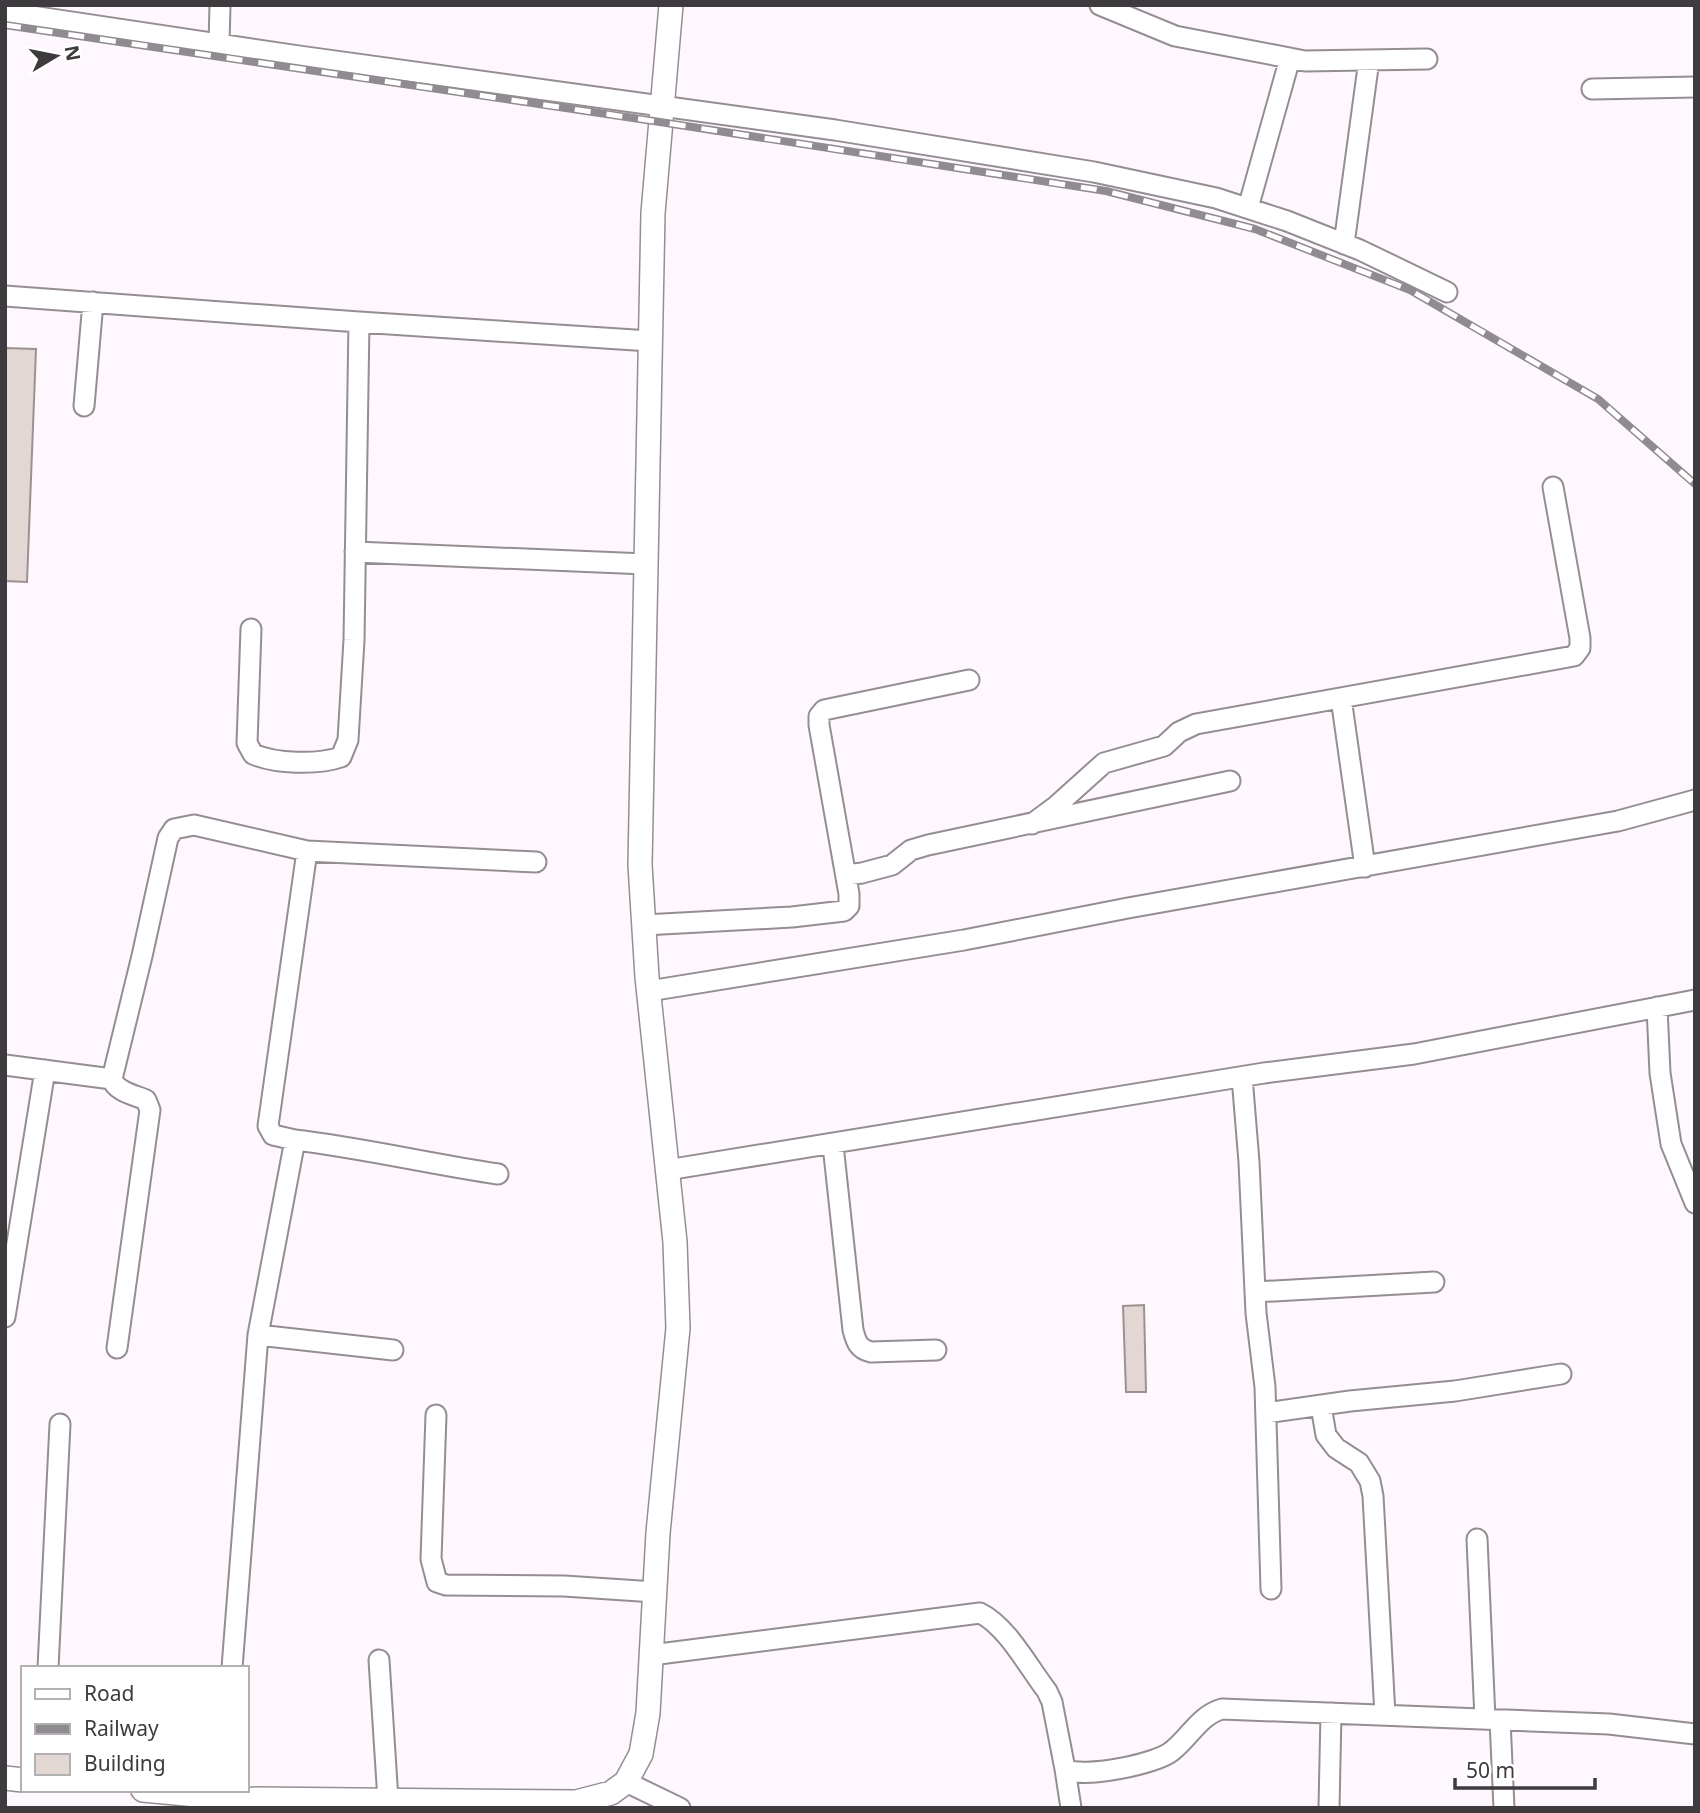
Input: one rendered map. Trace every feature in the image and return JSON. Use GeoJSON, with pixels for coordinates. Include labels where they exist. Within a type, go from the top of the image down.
{"type":"FeatureCollection","features":[{"type":"Feature","properties":{"kind":"main road"},"geometry":{"type":"LineString","coordinates":[[163,1792],[222,1798],[576,1802],[611,1793],[626,1783],[641,1754],[648,1713],[658,1533],[678,1328],[675,1242],[649,991],[640,865],[653,213],[671,5]]}},
{"type":"Feature","properties":{"kind":"street"},"geometry":{"type":"LineString","coordinates":[[219,5],[219,44]]}},
{"type":"Feature","properties":{"kind":"street"},"geometry":{"type":"LineString","coordinates":[[1100,5],[1175,36],[1305,61],[1427,59]]}},
{"type":"Feature","properties":{"kind":"street"},"geometry":{"type":"LineString","coordinates":[[5,12],[84,14],[219,44],[662,104],[1094,172],[1216,198],[1248,208],[1344,244],[1447,292]]}},
{"type":"Feature","properties":{"kind":"street"},"geometry":{"type":"LineString","coordinates":[[1248,208],[1290,58]]}},
{"type":"Feature","properties":{"kind":"street"},"geometry":{"type":"LineString","coordinates":[[1344,244],[1369,60]]}},
{"type":"Feature","properties":{"kind":"street"},"geometry":{"type":"LineString","coordinates":[[1592,89],[1695,87]]}},
{"type":"Feature","properties":{"kind":"street"},"geometry":{"type":"LineString","coordinates":[[5,296],[650,341]]}},
{"type":"Feature","properties":{"kind":"street"},"geometry":{"type":"LineString","coordinates":[[84,406],[93,302]]}},
{"type":"Feature","properties":{"kind":"street"},"geometry":{"type":"LineString","coordinates":[[251,629],[247,743],[253,754],[266,760],[314,762],[326,762],[341,757],[348,740],[359,322]]}},
{"type":"Feature","properties":{"kind":"street"},"geometry":{"type":"LineString","coordinates":[[1032,824],[1064,800],[1104,763],[1164,746],[1188,727],[1574,656],[1580,648],[1580,638],[1553,487]]}},
{"type":"Feature","properties":{"kind":"street"},"geometry":{"type":"LineString","coordinates":[[355,552],[646,564]]}},
{"type":"Feature","properties":{"kind":"street"},"geometry":{"type":"LineString","coordinates":[[644,925],[792,917],[844,911],[849,906],[846,875],[819,716],[824,710],[969,680]]}},
{"type":"Feature","properties":{"kind":"street"},"geometry":{"type":"LineString","coordinates":[[1341,698],[1365,867]]}},
{"type":"Feature","properties":{"kind":"street"},"geometry":{"type":"LineString","coordinates":[[846,875],[891,865],[911,850],[928,845],[1230,781]]}},
{"type":"Feature","properties":{"kind":"street"},"geometry":{"type":"LineString","coordinates":[[649,991],[964,940],[1128,908],[1618,821],[1695,800]]}},
{"type":"Feature","properties":{"kind":"street"},"geometry":{"type":"LineString","coordinates":[[117,1348],[150,1110],[146,1100],[114,1085],[112,1079],[168,838],[174,829],[194,825],[307,850],[536,862]]}},
{"type":"Feature","properties":{"kind":"street"},"geometry":{"type":"LineString","coordinates":[[307,850],[268,1126],[273,1135],[498,1174]]}},
{"type":"Feature","properties":{"kind":"street"},"geometry":{"type":"LineString","coordinates":[[667,1170],[1242,1077],[1414,1054],[1695,1000]]}},
{"type":"Feature","properties":{"kind":"street"},"geometry":{"type":"LineString","coordinates":[[1657,1007],[1660,1073],[1671,1144],[1695,1203]]}},
{"type":"Feature","properties":{"kind":"street"},"geometry":{"type":"LineString","coordinates":[[5,1065],[112,1079]]}},
{"type":"Feature","properties":{"kind":"street"},"geometry":{"type":"LineString","coordinates":[[5,1317],[46,1070]]}},
{"type":"Feature","properties":{"kind":"street"},"geometry":{"type":"LineString","coordinates":[[1242,1077],[1255,1292],[1266,1413],[1270,1589]]}},
{"type":"Feature","properties":{"kind":"street"},"geometry":{"type":"LineString","coordinates":[[232,1666],[258,1335],[295,1140]]}},
{"type":"Feature","properties":{"kind":"street"},"geometry":{"type":"LineString","coordinates":[[832,1145],[856,1343],[863,1350],[871,1352],[936,1350]]}},
{"type":"Feature","properties":{"kind":"street"},"geometry":{"type":"LineString","coordinates":[[1255,1292],[1434,1282]]}},
{"type":"Feature","properties":{"kind":"street"},"geometry":{"type":"LineString","coordinates":[[258,1335],[394,1350]]}},
{"type":"Feature","properties":{"kind":"street"},"geometry":{"type":"LineString","coordinates":[[1266,1413],[1455,1391],[1561,1374]]}},
{"type":"Feature","properties":{"kind":"street"},"geometry":{"type":"LineString","coordinates":[[1321,1406],[1326,1435],[1330,1442],[1359,1463],[1370,1481],[1385,1715]]}},
{"type":"Feature","properties":{"kind":"street"},"geometry":{"type":"LineString","coordinates":[[436,1415],[431,1559],[437,1582],[446,1585],[564,1586],[654,1592]]}},
{"type":"Feature","properties":{"kind":"street"},"geometry":{"type":"LineString","coordinates":[[48,1666],[60,1424]]}},
{"type":"Feature","properties":{"kind":"street"},"geometry":{"type":"LineString","coordinates":[[1477,1539],[1504,1808]]}},
{"type":"Feature","properties":{"kind":"street"},"geometry":{"type":"LineString","coordinates":[[651,1655],[980,1613],[989,1617],[999,1628],[1047,1691],[1052,1702],[1071,1808]]}},
{"type":"Feature","properties":{"kind":"street"},"geometry":{"type":"LineString","coordinates":[[379,1660],[388,1800]]}},
{"type":"Feature","properties":{"kind":"street"},"geometry":{"type":"LineString","coordinates":[[1065,1769],[1071,1773],[1084,1773],[1157,1759],[1171,1753],[1212,1712],[1222,1709],[1609,1724],[1695,1734]]}},
{"type":"Feature","properties":{"kind":"street"},"geometry":{"type":"LineString","coordinates":[[1329,1808],[1331,1713]]}},
{"type":"Feature","properties":{"kind":"street"},"geometry":{"type":"LineString","coordinates":[[626,1783],[680,1808]]}},
{"type":"Feature","properties":{"kind":"building"},"geometry":{"type":"Polygon","coordinates":[[[5,348],[36,349],[27,582],[5,581],[5,348]]]}},
{"type":"Feature","properties":{"kind":"building"},"geometry":{"type":"Polygon","coordinates":[[[1144,1305],[1146,1392],[1126,1392],[1123,1306],[1144,1305]]]}},
{"type":"Feature","properties":{"kind":"railway"},"geometry":{"type":"LineString","coordinates":[[5,25],[1106,191],[1255,229],[1410,290],[1598,399],[1695,484]]}}]}
